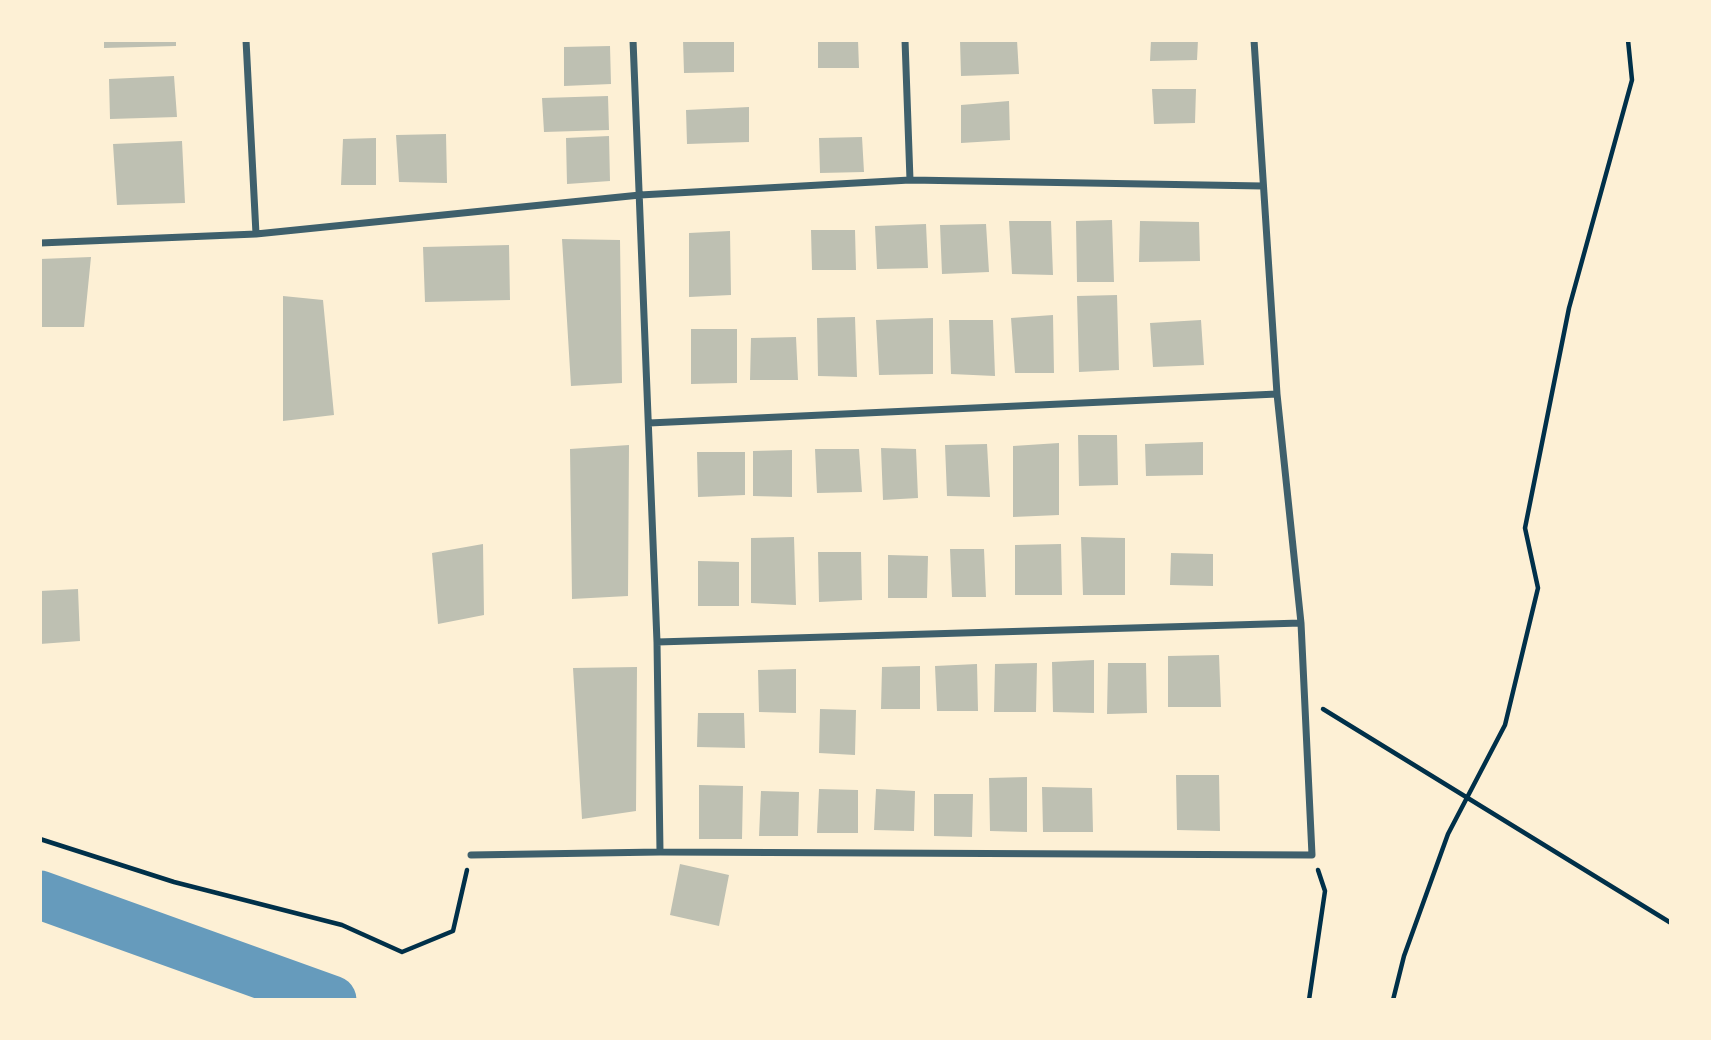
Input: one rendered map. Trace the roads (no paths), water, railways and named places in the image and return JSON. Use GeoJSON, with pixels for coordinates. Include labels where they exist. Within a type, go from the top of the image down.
{"type":"FeatureCollection","features":[{"type":"Feature","properties":{"kind":"street"},"geometry":{"type":"LineString","coordinates":[[246,40],[256,234]]}},
{"type":"Feature","properties":{"kind":"street"},"geometry":{"type":"LineString","coordinates":[[633,40],[657,642],[660,852]]}},
{"type":"Feature","properties":{"kind":"street"},"geometry":{"type":"LineString","coordinates":[[905,40],[910,180]]}},
{"type":"Feature","properties":{"kind":"street"},"geometry":{"type":"LineString","coordinates":[[471,855],[660,852],[1312,855],[1301,623],[1277,394],[1254,40]]}},
{"type":"Feature","properties":{"kind":"street"},"geometry":{"type":"LineString","coordinates":[[40,243],[256,234],[640,195],[910,180],[1263,186]]}},
{"type":"Feature","properties":{"kind":"street"},"geometry":{"type":"LineString","coordinates":[[649,423],[1277,394]]}},
{"type":"Feature","properties":{"kind":"street"},"geometry":{"type":"LineString","coordinates":[[657,642],[1301,623]]}},
{"type":"Feature","properties":{"kind":"waterway"},"geometry":{"type":"LineString","coordinates":[[40,895],[332,1000]]}}]}
